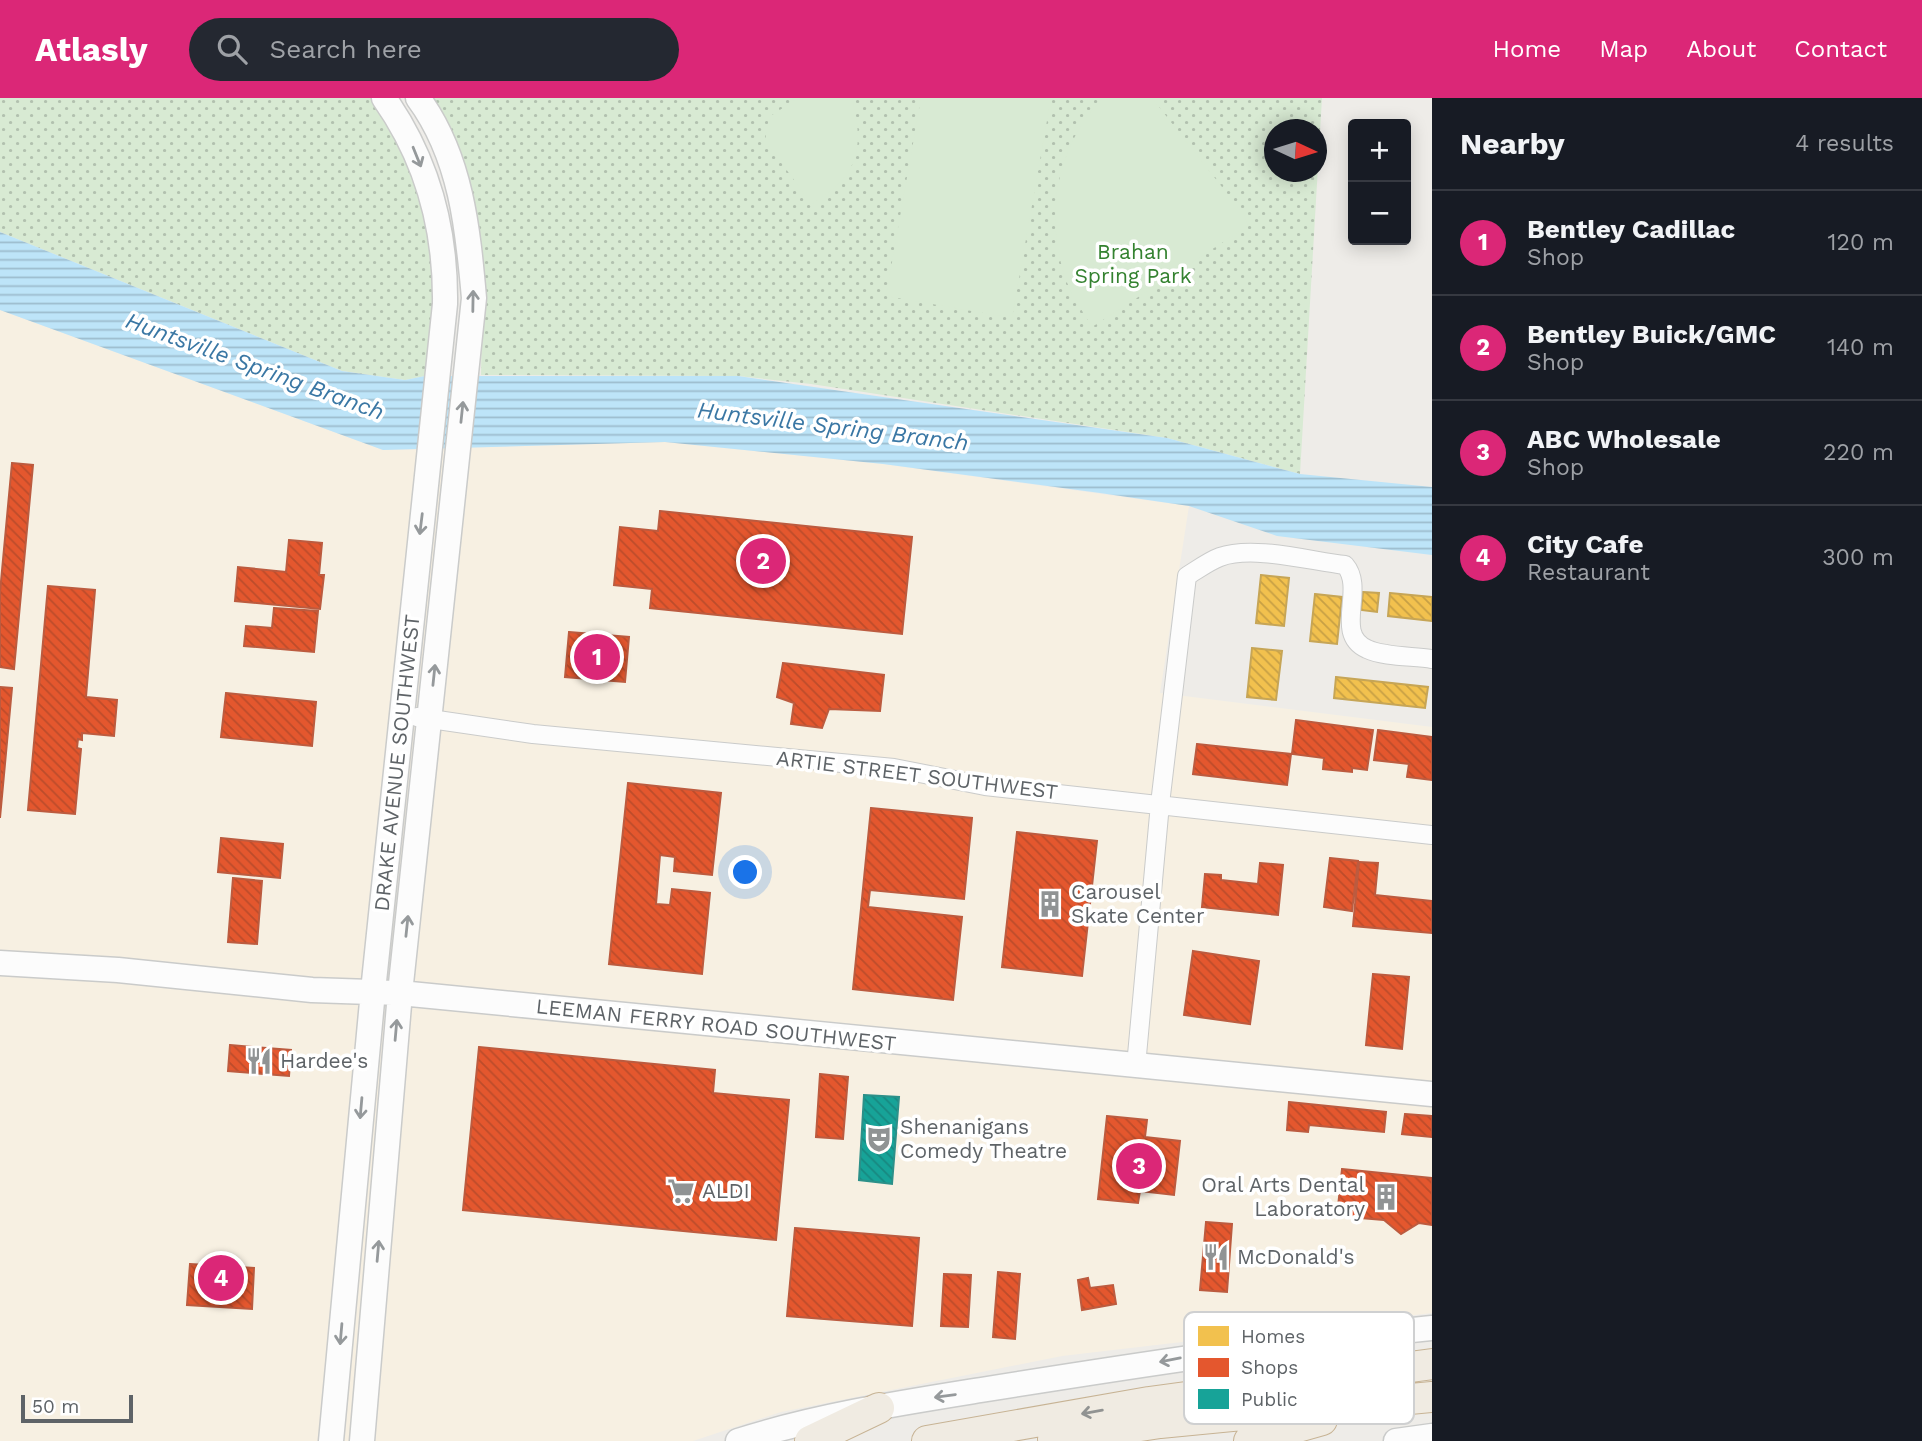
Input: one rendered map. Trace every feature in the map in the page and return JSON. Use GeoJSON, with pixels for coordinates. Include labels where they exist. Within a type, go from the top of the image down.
{"type":"FeatureCollection","features":[{"type":"Feature","properties":{"kind":"highway"},"geometry":{"type":"LineString","coordinates":[[1414,1366],[1432,1364]]}},
{"type":"Feature","properties":{"kind":"highway"},"geometry":{"type":"LineString","coordinates":[[927,1441],[1184,1397]]}},
{"type":"Feature","properties":{"kind":"highway"},"geometry":{"type":"LineString","coordinates":[[1414,1399],[1432,1397]]}},
{"type":"Feature","properties":{"kind":"highway"},"geometry":{"type":"LineString","coordinates":[[810,1441],[878,1408]]}},
{"type":"Feature","properties":{"kind":"highway"},"geometry":{"type":"LineString","coordinates":[[1039,1441],[1184,1421]]}},
{"type":"Feature","properties":{"kind":"highway"},"geometry":{"type":"LineString","coordinates":[[1249,1441],[1309,1424]]}},
{"type":"Feature","properties":{"kind":"street","name":"DRAKE AVENUE SOUTHWEST"},"geometry":{"type":"LineString","coordinates":[[331,1441],[373,991],[439,372],[445,274],[431,193],[414,148],[384,98]]}},
{"type":"Feature","properties":{"kind":"street","name":"DRAKE AVENUE SOUTHWEST"},"geometry":{"type":"LineString","coordinates":[[362,1441],[400,993],[474,299],[468,227],[456,176],[418,98]]}},
{"type":"Feature","properties":{"kind":"street"},"geometry":{"type":"LineString","coordinates":[[1136,1066],[1160,804],[1187,576],[1218,557],[1233,554],[1252,553],[1345,565],[1353,574],[1355,585],[1350,626],[1356,640],[1367,649],[1432,659]]}},
{"type":"Feature","properties":{"kind":"street","name":"ARTIE STREET SOUTHWEST"},"geometry":{"type":"LineString","coordinates":[[402,716],[533,734],[894,768],[985,786],[1432,835]]}},
{"type":"Feature","properties":{"kind":"street","name":"LEEMAN FERRY ROAD SOUTHWEST"},"geometry":{"type":"LineString","coordinates":[[0,963],[118,971],[312,990],[400,993],[1432,1094]]}},
{"type":"Feature","properties":{"kind":"street"},"geometry":{"type":"LineString","coordinates":[[356,1162],[385,1164]]}},
{"type":"Feature","properties":{"kind":"street"},"geometry":{"type":"LineString","coordinates":[[351,1217],[380,1220]]}},
{"type":"Feature","properties":{"kind":"street"},"geometry":{"type":"LineString","coordinates":[[1414,1330],[1432,1328]]}},
{"type":"Feature","properties":{"kind":"street"},"geometry":{"type":"LineString","coordinates":[[738,1441],[878,1408],[1184,1357]]}},
{"type":"Feature","properties":{"kind":"street"},"geometry":{"type":"LineString","coordinates":[[324,1441],[335,1396]]}},
{"type":"Feature","properties":{"kind":"street"},"geometry":{"type":"LineString","coordinates":[[1396,1441],[1432,1436]]}},
{"type":"Feature","properties":{"kind":"shaded area"},"geometry":{"type":"Polygon","coordinates":[[[0,310],[383,450],[665,442],[883,464],[1189,506],[1160,693],[1432,727],[1432,1313],[1414,1315],[1414,1312],[1184,1312],[1184,1342],[1062,1356],[781,1412],[693,1441],[0,1441],[0,310]]]}},
{"type":"Feature","properties":{"kind":"green space"},"geometry":{"type":"Polygon","coordinates":[[[0,98],[373,98],[416,172],[437,273],[425,376],[405,380],[342,371],[0,232],[0,98]]]}},
{"type":"Feature","properties":{"kind":"green space","name":"Brahan Spring Park"},"geometry":{"type":"Polygon","coordinates":[[[427,98],[1322,98],[1321,119],[1264,119],[1264,182],[1317,182],[1300,474],[1167,438],[811,384],[738,376],[481,375],[483,261],[469,191],[427,98]]]}},
{"type":"Feature","properties":{"kind":"green space"},"geometry":{"type":"Polygon","coordinates":[[[798,98],[852,98],[856,116],[857,147],[848,172],[839,183],[812,204],[765,141],[769,117],[798,98]]]}},
{"type":"Feature","properties":{"kind":"green space"},"geometry":{"type":"Polygon","coordinates":[[[921,98],[1051,98],[1012,318],[886,296],[921,98]]]}},
{"type":"Feature","properties":{"kind":"green space"},"geometry":{"type":"Polygon","coordinates":[[[1103,98],[1152,98],[1244,215],[1248,226],[1092,327],[1066,280],[1059,256],[1056,207],[1065,160],[1074,138],[1103,98]]]}},
{"type":"Feature","properties":{"kind":"water","name":"Huntsville Spring Branch"},"geometry":{"type":"Polygon","coordinates":[[[0,232],[342,371],[405,380],[425,376],[738,376],[1167,438],[1300,474],[1432,487],[1432,555],[1277,536],[1189,506],[883,464],[665,442],[383,450],[0,310],[0,232]]]}},
{"type":"Feature","properties":{"kind":"building: Homes"},"geometry":{"type":"Polygon","coordinates":[[[1261,575],[1289,578],[1284,626],[1256,623],[1261,575]]]}},
{"type":"Feature","properties":{"kind":"building: Homes"},"geometry":{"type":"Polygon","coordinates":[[[1363,592],[1379,593],[1377,612],[1361,610],[1363,592]]]}},
{"type":"Feature","properties":{"kind":"building: Homes"},"geometry":{"type":"Polygon","coordinates":[[[1390,593],[1432,597],[1432,621],[1388,616],[1390,593]]]}},
{"type":"Feature","properties":{"kind":"building: Homes"},"geometry":{"type":"Polygon","coordinates":[[[1315,594],[1342,597],[1337,644],[1310,641],[1315,594]]]}},
{"type":"Feature","properties":{"kind":"building: Homes"},"geometry":{"type":"Polygon","coordinates":[[[1252,648],[1282,651],[1276,700],[1247,697],[1252,648]]]}},
{"type":"Feature","properties":{"kind":"building: Homes"},"geometry":{"type":"Polygon","coordinates":[[[1336,677],[1428,687],[1425,708],[1334,698],[1336,677]]]}},
{"type":"Feature","properties":{"kind":"building: Shops"},"geometry":{"type":"Polygon","coordinates":[[[12,463],[33,465],[14,669],[0,667],[0,592],[12,463]]]}},
{"type":"Feature","properties":{"kind":"building: Shops"},"geometry":{"type":"Polygon","coordinates":[[[660,511],[912,537],[902,634],[650,608],[652,589],[614,585],[620,527],[658,531],[660,511]]]}},
{"type":"Feature","properties":{"kind":"building: Shops"},"geometry":{"type":"Polygon","coordinates":[[[289,540],[322,543],[319,575],[324,575],[320,609],[235,601],[238,567],[286,572],[289,540]]]}},
{"type":"Feature","properties":{"kind":"building: Shops"},"geometry":{"type":"Polygon","coordinates":[[[48,586],[95,590],[86,697],[117,700],[114,736],[82,733],[82,740],[78,739],[77,748],[81,749],[75,814],[28,810],[48,586]]]}},
{"type":"Feature","properties":{"kind":"building: Shops"},"geometry":{"type":"Polygon","coordinates":[[[274,608],[318,611],[314,652],[244,646],[246,626],[272,628],[274,608]]]}},
{"type":"Feature","properties":{"kind":"building: Shops"},"geometry":{"type":"Polygon","coordinates":[[[569,632],[629,637],[625,682],[565,677],[569,632]]]}},
{"type":"Feature","properties":{"kind":"building: Shops"},"geometry":{"type":"Polygon","coordinates":[[[783,663],[884,675],[880,711],[829,709],[822,728],[791,724],[794,703],[777,697],[783,663]]]}},
{"type":"Feature","properties":{"kind":"building: Shops"},"geometry":{"type":"Polygon","coordinates":[[[0,687],[12,688],[0,818],[0,687]]]}},
{"type":"Feature","properties":{"kind":"building: Shops"},"geometry":{"type":"Polygon","coordinates":[[[226,693],[316,702],[312,746],[221,737],[226,693]]]}},
{"type":"Feature","properties":{"kind":"building: Shops"},"geometry":{"type":"Polygon","coordinates":[[[1296,720],[1373,730],[1367,770],[1352,768],[1352,772],[1323,769],[1324,758],[1292,754],[1296,720]]]}},
{"type":"Feature","properties":{"kind":"building: Shops"},"geometry":{"type":"Polygon","coordinates":[[[1378,730],[1432,737],[1432,780],[1407,777],[1409,764],[1374,760],[1378,730]]]}},
{"type":"Feature","properties":{"kind":"building: Shops"},"geometry":{"type":"Polygon","coordinates":[[[1197,744],[1291,754],[1287,785],[1193,774],[1197,744]]]}},
{"type":"Feature","properties":{"kind":"building: Shops"},"geometry":{"type":"Polygon","coordinates":[[[628,783],[721,793],[712,875],[674,871],[675,857],[660,855],[656,904],[670,905],[672,889],[710,893],[702,974],[609,964],[628,783]]]}},
{"type":"Feature","properties":{"kind":"building: Shops"},"geometry":{"type":"Polygon","coordinates":[[[871,808],[972,818],[964,899],[870,890],[868,907],[962,917],[953,1000],[853,989],[871,808]]]}},
{"type":"Feature","properties":{"kind":"building: Shops","name":"Carousel Skate Center"},"geometry":{"type":"Polygon","coordinates":[[[1017,832],[1097,841],[1082,976],[1002,967],[1017,832]]]}},
{"type":"Feature","properties":{"kind":"building: Shops"},"geometry":{"type":"Polygon","coordinates":[[[221,838],[283,844],[280,878],[218,872],[221,838]]]}},
{"type":"Feature","properties":{"kind":"building: Shops"},"geometry":{"type":"Polygon","coordinates":[[[1330,858],[1358,861],[1352,911],[1324,907],[1330,858]]]}},
{"type":"Feature","properties":{"kind":"building: Shops"},"geometry":{"type":"Polygon","coordinates":[[[1359,862],[1378,863],[1375,895],[1432,901],[1432,933],[1353,926],[1359,862]]]}},
{"type":"Feature","properties":{"kind":"building: Shops"},"geometry":{"type":"Polygon","coordinates":[[[1260,863],[1283,865],[1278,915],[1202,907],[1205,874],[1221,875],[1221,880],[1258,884],[1260,863]]]}},
{"type":"Feature","properties":{"kind":"building: Shops"},"geometry":{"type":"Polygon","coordinates":[[[233,878],[262,881],[257,944],[228,942],[233,878]]]}},
{"type":"Feature","properties":{"kind":"building: Shops"},"geometry":{"type":"Polygon","coordinates":[[[1193,951],[1259,961],[1250,1024],[1184,1015],[1193,951]]]}},
{"type":"Feature","properties":{"kind":"building: Shops"},"geometry":{"type":"Polygon","coordinates":[[[1373,974],[1409,977],[1402,1049],[1366,1045],[1373,974]]]}},
{"type":"Feature","properties":{"kind":"building: Shops","name":"Hardee's"},"geometry":{"type":"Polygon","coordinates":[[[230,1045],[291,1050],[289,1076],[228,1071],[230,1045]]]}},
{"type":"Feature","properties":{"kind":"building: Shops"},"geometry":{"type":"Polygon","coordinates":[[[479,1047],[715,1070],[713,1093],[789,1100],[776,1240],[463,1210],[479,1047]]]}},
{"type":"Feature","properties":{"kind":"building: Shops"},"geometry":{"type":"Polygon","coordinates":[[[820,1074],[848,1077],[843,1139],[816,1137],[820,1074]]]}},
{"type":"Feature","properties":{"kind":"building: Shops"},"geometry":{"type":"Polygon","coordinates":[[[1289,1102],[1386,1112],[1384,1132],[1309,1125],[1308,1132],[1287,1130],[1289,1102]]]}},
{"type":"Feature","properties":{"kind":"building: Shops"},"geometry":{"type":"Polygon","coordinates":[[[1405,1114],[1432,1116],[1432,1137],[1402,1134],[1405,1114]]]}},
{"type":"Feature","properties":{"kind":"building: Shops"},"geometry":{"type":"Polygon","coordinates":[[[1107,1116],[1147,1120],[1145,1137],[1180,1141],[1174,1195],[1140,1191],[1138,1203],[1098,1199],[1107,1116]]]}},
{"type":"Feature","properties":{"kind":"building: Shops","name":"Oral Arts Dental Laboratory"},"geometry":{"type":"Polygon","coordinates":[[[1342,1169],[1432,1178],[1432,1225],[1419,1223],[1401,1234],[1384,1220],[1337,1216],[1342,1169]]]}},
{"type":"Feature","properties":{"kind":"building: Shops","name":"McDonald's"},"geometry":{"type":"Polygon","coordinates":[[[1206,1222],[1232,1224],[1227,1292],[1200,1290],[1206,1222]]]}},
{"type":"Feature","properties":{"kind":"building: Shops"},"geometry":{"type":"Polygon","coordinates":[[[795,1228],[919,1238],[912,1326],[787,1316],[795,1228]]]}},
{"type":"Feature","properties":{"kind":"building: Shops"},"geometry":{"type":"Polygon","coordinates":[[[190,1264],[254,1268],[252,1309],[187,1305],[190,1264]]]}},
{"type":"Feature","properties":{"kind":"building: Shops"},"geometry":{"type":"Polygon","coordinates":[[[998,1272],[1020,1274],[1015,1339],[993,1337],[998,1272]]]}},
{"type":"Feature","properties":{"kind":"building: Shops"},"geometry":{"type":"Polygon","coordinates":[[[944,1274],[971,1275],[968,1327],[941,1326],[944,1274]]]}},
{"type":"Feature","properties":{"kind":"building: Shops"},"geometry":{"type":"Polygon","coordinates":[[[1088,1278],[1090,1288],[1113,1285],[1116,1304],[1082,1310],[1078,1280],[1088,1278]]]}},
{"type":"Feature","properties":{"kind":"building: Public","name":"Shenanigans Comedy Theatre"},"geometry":{"type":"Polygon","coordinates":[[[864,1095],[899,1097],[892,1184],[859,1180],[864,1095]]]}},
{"type":"Feature","properties":{"kind":"place","name":"Bentley Buick/GMC"},"geometry":{"type":"Point","coordinates":[763,561]}},
{"type":"Feature","properties":{"kind":"place","name":"Bentley Cadillac"},"geometry":{"type":"Point","coordinates":[597,657]}},
{"type":"Feature","properties":{"kind":"place","name":"Carousel Skate Center"},"geometry":{"type":"Point","coordinates":[1050,904]}},
{"type":"Feature","properties":{"kind":"place","name":"Hardee's"},"geometry":{"type":"Point","coordinates":[259,1061]}},
{"type":"Feature","properties":{"kind":"place","name":"Shenanigans Comedy Theatre"},"geometry":{"type":"Point","coordinates":[879,1139]}},
{"type":"Feature","properties":{"kind":"place","name":"ABC Wholesale"},"geometry":{"type":"Point","coordinates":[1139,1166]}},
{"type":"Feature","properties":{"kind":"place","name":"ALDI"},"geometry":{"type":"Point","coordinates":[681,1191]}},
{"type":"Feature","properties":{"kind":"place","name":"Oral Arts Dental Laboratory"},"geometry":{"type":"Point","coordinates":[1386,1197]}},
{"type":"Feature","properties":{"kind":"place","name":"McDonald's"},"geometry":{"type":"Point","coordinates":[1216,1257]}},
{"type":"Feature","properties":{"kind":"place","name":"City Cafe"},"geometry":{"type":"Point","coordinates":[221,1278]}}]}
